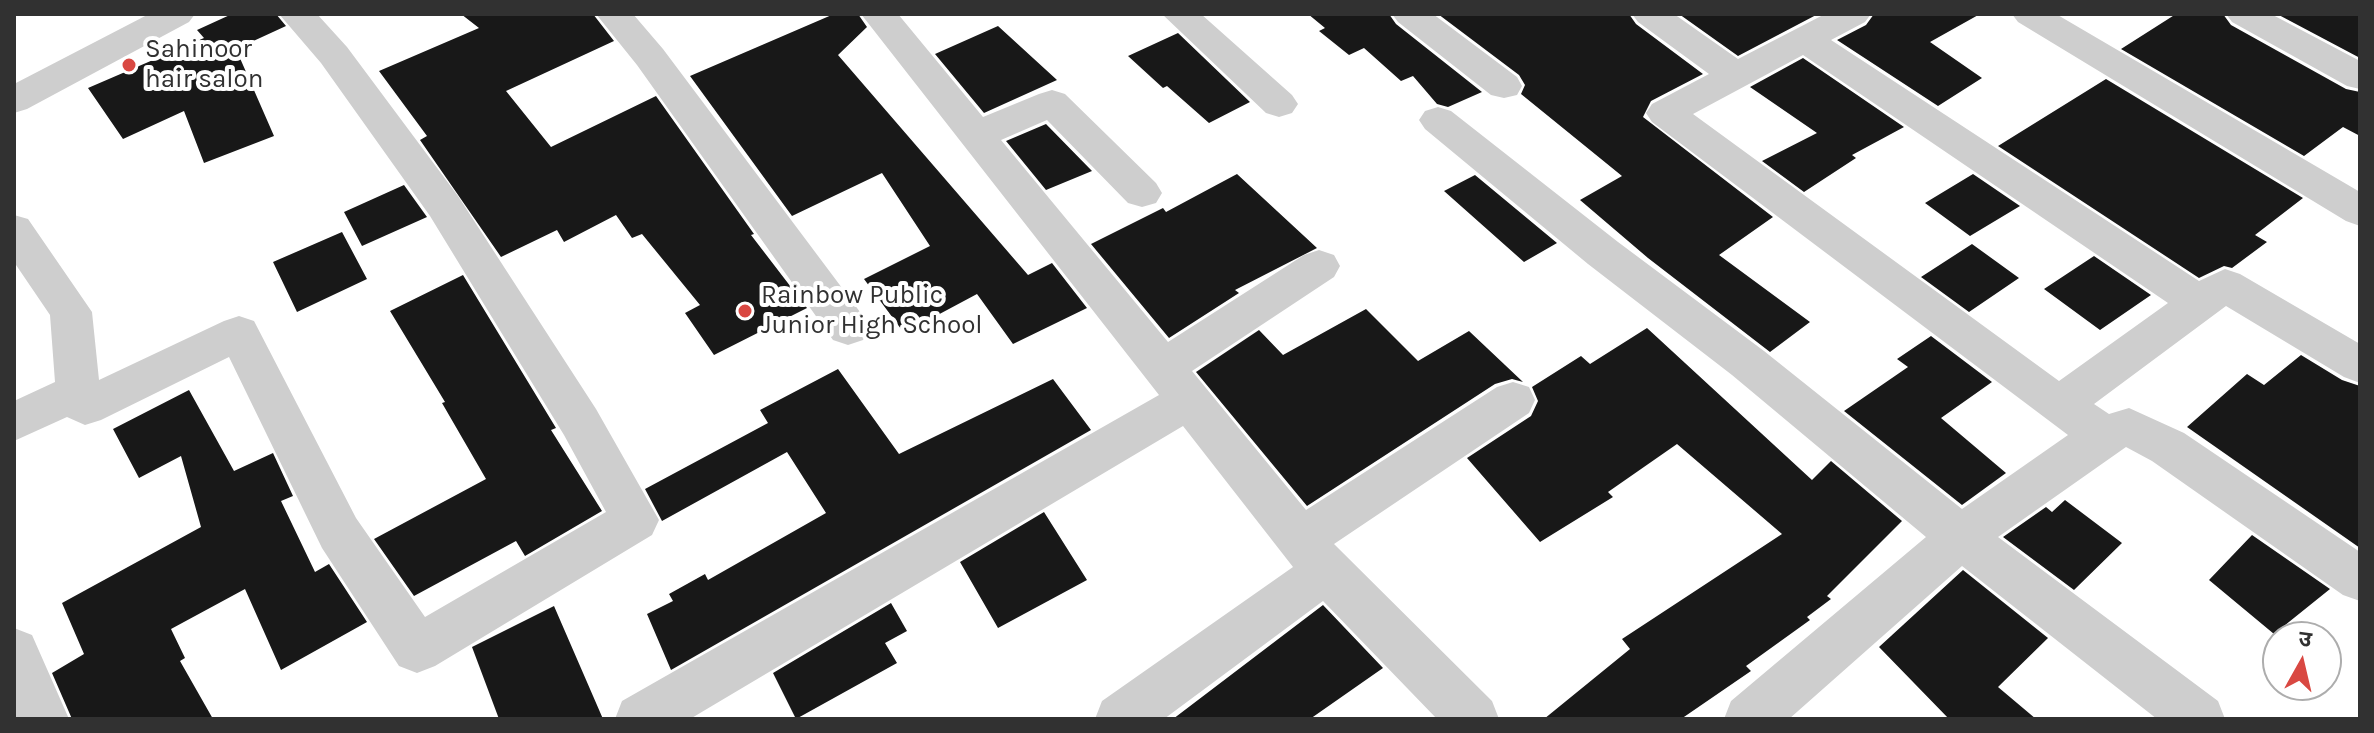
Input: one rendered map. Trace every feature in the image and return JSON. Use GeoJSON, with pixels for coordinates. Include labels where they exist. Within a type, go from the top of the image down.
{"type":"FeatureCollection","features":[{"type":"Feature","properties":{"kind":"street"},"geometry":{"type":"LineString","coordinates":[[14,100],[177,14]]}},
{"type":"Feature","properties":{"kind":"street"},"geometry":{"type":"LineString","coordinates":[[14,230],[71,312],[78,391],[85,407],[239,333],[339,533],[417,649],[635,520],[580,422],[444,206],[334,55],[297,14]]}},
{"type":"Feature","properties":{"kind":"street"},"geometry":{"type":"LineString","coordinates":[[614,14],[650,57],[848,328]]}},
{"type":"Feature","properties":{"kind":"street"},"geometry":{"type":"LineString","coordinates":[[879,14],[1313,556],[1447,711]]}},
{"type":"Feature","properties":{"kind":"street"},"geometry":{"type":"LineString","coordinates":[[1180,14],[1279,104]]}},
{"type":"Feature","properties":{"kind":"street"},"geometry":{"type":"LineString","coordinates":[[1410,14],[1504,86]]}},
{"type":"Feature","properties":{"kind":"street"},"geometry":{"type":"LineString","coordinates":[[1650,14],[1736,75]]}},
{"type":"Feature","properties":{"kind":"street"},"geometry":{"type":"LineString","coordinates":[[1853,14],[1665,113],[2059,405],[2104,435]]}},
{"type":"Feature","properties":{"kind":"street"},"geometry":{"type":"LineString","coordinates":[[2030,14],[2360,211]]}},
{"type":"Feature","properties":{"kind":"street"},"geometry":{"type":"LineString","coordinates":[[2244,14],[2360,77]]}},
{"type":"Feature","properties":{"kind":"street"},"geometry":{"type":"LineString","coordinates":[[1804,39],[2200,303]]}},
{"type":"Feature","properties":{"kind":"street"},"geometry":{"type":"LineString","coordinates":[[977,135],[1052,103],[1142,193]]}},
{"type":"Feature","properties":{"kind":"street"},"geometry":{"type":"LineString","coordinates":[[1438,120],[1603,253],[1748,363],[1961,537],[2199,719]]}},
{"type":"Feature","properties":{"kind":"street"},"geometry":{"type":"LineString","coordinates":[[641,719],[1176,384],[1319,266]]}},
{"type":"Feature","properties":{"kind":"street"},"geometry":{"type":"LineString","coordinates":[[2059,405],[2225,285],[2360,365]]}},
{"type":"Feature","properties":{"kind":"street"},"geometry":{"type":"LineString","coordinates":[[14,422],[78,391]]}},
{"type":"Feature","properties":{"kind":"street"},"geometry":{"type":"LineString","coordinates":[[1121,719],[1313,556],[1513,400]]}},
{"type":"Feature","properties":{"kind":"street"},"geometry":{"type":"LineString","coordinates":[[1750,719],[1961,537],[2104,435],[2129,427],[2168,447],[2360,579]]}},
{"type":"Feature","properties":{"kind":"street"},"geometry":{"type":"LineString","coordinates":[[14,652],[43,719]]}},
{"type":"Feature","properties":{"kind":"building"},"geometry":{"type":"Polygon","coordinates":[[[232,14],[276,14],[286,26],[236,49],[274,136],[204,163],[184,111],[123,139],[88,88],[204,38],[197,30],[232,14]]]}},
{"type":"Feature","properties":{"kind":"building"},"geometry":{"type":"Polygon","coordinates":[[[461,14],[593,14],[614,41],[506,91],[551,147],[656,96],[754,234],[751,235],[807,308],[714,355],[685,313],[700,305],[642,234],[632,238],[616,215],[564,242],[557,230],[501,257],[420,140],[427,136],[379,71],[479,28],[461,14]]]}},
{"type":"Feature","properties":{"kind":"building"},"geometry":{"type":"Polygon","coordinates":[[[834,14],[858,14],[867,27],[838,55],[1028,275],[1052,263],[1087,308],[1013,344],[977,294],[904,333],[864,279],[930,246],[882,173],[792,216],[690,76],[834,14]]]}},
{"type":"Feature","properties":{"kind":"building"},"geometry":{"type":"Polygon","coordinates":[[[1308,14],[1389,14],[1396,24],[1482,92],[1448,107],[1437,104],[1413,76],[1401,81],[1364,48],[1349,55],[1319,31],[1325,28],[1308,14]]]}},
{"type":"Feature","properties":{"kind":"building"},"geometry":{"type":"Polygon","coordinates":[[[1438,14],[1629,14],[1636,24],[1703,74],[1651,101],[1643,117],[1773,217],[1719,255],[1810,322],[1770,352],[1648,258],[1580,200],[1622,176],[1521,94],[1525,85],[1519,75],[1438,14]]]}},
{"type":"Feature","properties":{"kind":"building"},"geometry":{"type":"Polygon","coordinates":[[[1679,14],[1818,14],[1738,56],[1679,14]]]}},
{"type":"Feature","properties":{"kind":"building"},"geometry":{"type":"Polygon","coordinates":[[[1874,14],[1980,14],[1930,42],[1982,78],[1938,106],[1837,40],[1866,25],[1874,14]]]}},
{"type":"Feature","properties":{"kind":"building"},"geometry":{"type":"Polygon","coordinates":[[[2176,14],[2223,14],[2231,25],[2346,89],[2360,92],[2360,136],[2343,127],[2304,156],[2121,49],[2176,14]]]}},
{"type":"Feature","properties":{"kind":"building"},"geometry":{"type":"Polygon","coordinates":[[[2277,14],[2360,14],[2360,58],[2277,14]]]}},
{"type":"Feature","properties":{"kind":"building"},"geometry":{"type":"Polygon","coordinates":[[[998,26],[1057,80],[984,113],[935,54],[998,26]]]}},
{"type":"Feature","properties":{"kind":"building"},"geometry":{"type":"Polygon","coordinates":[[[1178,33],[1250,102],[1209,123],[1128,56],[1178,33]]]}},
{"type":"Feature","properties":{"kind":"building"},"geometry":{"type":"Polygon","coordinates":[[[1803,58],[1904,127],[1852,155],[1856,158],[1804,192],[1762,161],[1817,133],[1750,87],[1803,58]]]}},
{"type":"Feature","properties":{"kind":"building"},"geometry":{"type":"Polygon","coordinates":[[[2106,79],[2303,198],[2255,235],[2267,242],[2232,268],[2224,266],[2199,278],[1998,146],[2106,79]]]}},
{"type":"Feature","properties":{"kind":"building"},"geometry":{"type":"Polygon","coordinates":[[[1046,124],[1092,171],[1046,190],[1006,141],[1046,124]]]}},
{"type":"Feature","properties":{"kind":"building"},"geometry":{"type":"Polygon","coordinates":[[[1237,174],[1317,248],[1235,290],[1239,293],[1169,338],[1091,244],[1163,208],[1166,212],[1237,174]]]}},
{"type":"Feature","properties":{"kind":"building"},"geometry":{"type":"Polygon","coordinates":[[[1973,174],[2020,206],[1970,236],[1925,203],[1973,174]]]}},
{"type":"Feature","properties":{"kind":"building"},"geometry":{"type":"Polygon","coordinates":[[[1475,175],[1557,243],[1524,262],[1444,191],[1475,175]]]}},
{"type":"Feature","properties":{"kind":"building"},"geometry":{"type":"Polygon","coordinates":[[[404,185],[427,217],[362,246],[344,212],[404,185]]]}},
{"type":"Feature","properties":{"kind":"building"},"geometry":{"type":"Polygon","coordinates":[[[342,232],[367,279],[297,312],[273,262],[342,232]]]}},
{"type":"Feature","properties":{"kind":"building"},"geometry":{"type":"Polygon","coordinates":[[[1972,244],[2019,278],[1969,312],[1921,277],[1972,244]]]}},
{"type":"Feature","properties":{"kind":"building"},"geometry":{"type":"Polygon","coordinates":[[[2094,256],[2151,295],[2100,330],[2044,289],[2094,256]]]}},
{"type":"Feature","properties":{"kind":"building"},"geometry":{"type":"Polygon","coordinates":[[[463,275],[556,428],[551,430],[602,511],[525,556],[516,541],[414,596],[374,539],[486,479],[442,403],[445,402],[390,311],[463,275]]]}},
{"type":"Feature","properties":{"kind":"building"},"geometry":{"type":"Polygon","coordinates":[[[1366,309],[1418,361],[1469,331],[1523,382],[1512,379],[1495,384],[1307,506],[1196,372],[1259,330],[1283,355],[1366,309]]]}},
{"type":"Feature","properties":{"kind":"building"},"geometry":{"type":"Polygon","coordinates":[[[1647,328],[1812,480],[1831,461],[1902,521],[1827,596],[1831,599],[1807,617],[1810,620],[1746,666],[1751,671],[1681,719],[1544,719],[1630,649],[1622,639],[1782,534],[1677,444],[1608,492],[1613,497],[1540,542],[1467,458],[1531,416],[1538,401],[1532,387],[1581,356],[1590,364],[1647,328]]]}},
{"type":"Feature","properties":{"kind":"building"},"geometry":{"type":"Polygon","coordinates":[[[1931,336],[1992,382],[1941,418],[2006,473],[1962,505],[1844,411],[1908,367],[1897,359],[1931,336]]]}},
{"type":"Feature","properties":{"kind":"building"},"geometry":{"type":"Polygon","coordinates":[[[2301,355],[2342,380],[2360,386],[2360,548],[2187,427],[2247,374],[2264,385],[2301,355]]]}},
{"type":"Feature","properties":{"kind":"building"},"geometry":{"type":"Polygon","coordinates":[[[838,369],[899,454],[1053,379],[1091,430],[671,670],[647,614],[673,601],[669,594],[705,574],[708,580],[826,513],[787,452],[662,521],[645,489],[768,423],[760,410],[838,369]]]}},
{"type":"Feature","properties":{"kind":"building"},"geometry":{"type":"Polygon","coordinates":[[[189,390],[234,471],[273,453],[293,496],[281,501],[315,572],[329,564],[367,622],[281,670],[245,589],[171,629],[185,658],[180,661],[213,719],[72,719],[52,673],[84,654],[62,603],[201,527],[181,456],[139,478],[113,429],[189,390]]]}},
{"type":"Feature","properties":{"kind":"building"},"geometry":{"type":"Polygon","coordinates":[[[2065,500],[2122,543],[2074,590],[2003,537],[2046,507],[2052,512],[2065,500]]]}},
{"type":"Feature","properties":{"kind":"building"},"geometry":{"type":"Polygon","coordinates":[[[1044,512],[1087,580],[998,628],[960,562],[1044,512]]]}},
{"type":"Feature","properties":{"kind":"building"},"geometry":{"type":"Polygon","coordinates":[[[2252,535],[2330,589],[2290,621],[2262,621],[2262,624],[2209,580],[2252,535]]]}},
{"type":"Feature","properties":{"kind":"building"},"geometry":{"type":"Polygon","coordinates":[[[1963,570],[2048,638],[1998,687],[2036,719],[1949,719],[1879,647],[1963,570]]]}},
{"type":"Feature","properties":{"kind":"building"},"geometry":{"type":"Polygon","coordinates":[[[891,603],[907,631],[885,643],[897,663],[796,719],[773,673],[891,603]]]}},
{"type":"Feature","properties":{"kind":"building"},"geometry":{"type":"Polygon","coordinates":[[[1323,605],[1383,668],[1310,719],[1173,719],[1323,605]]]}},
{"type":"Feature","properties":{"kind":"building"},"geometry":{"type":"Polygon","coordinates":[[[554,606],[603,719],[499,719],[472,647],[554,606]]]}},
{"type":"Feature","properties":{"kind":"place","name":"Sahinoor hair salon"},"geometry":{"type":"Point","coordinates":[129,65]}},
{"type":"Feature","properties":{"kind":"place","name":"Rainbow Public Junior High School"},"geometry":{"type":"Point","coordinates":[745,311]}}]}
